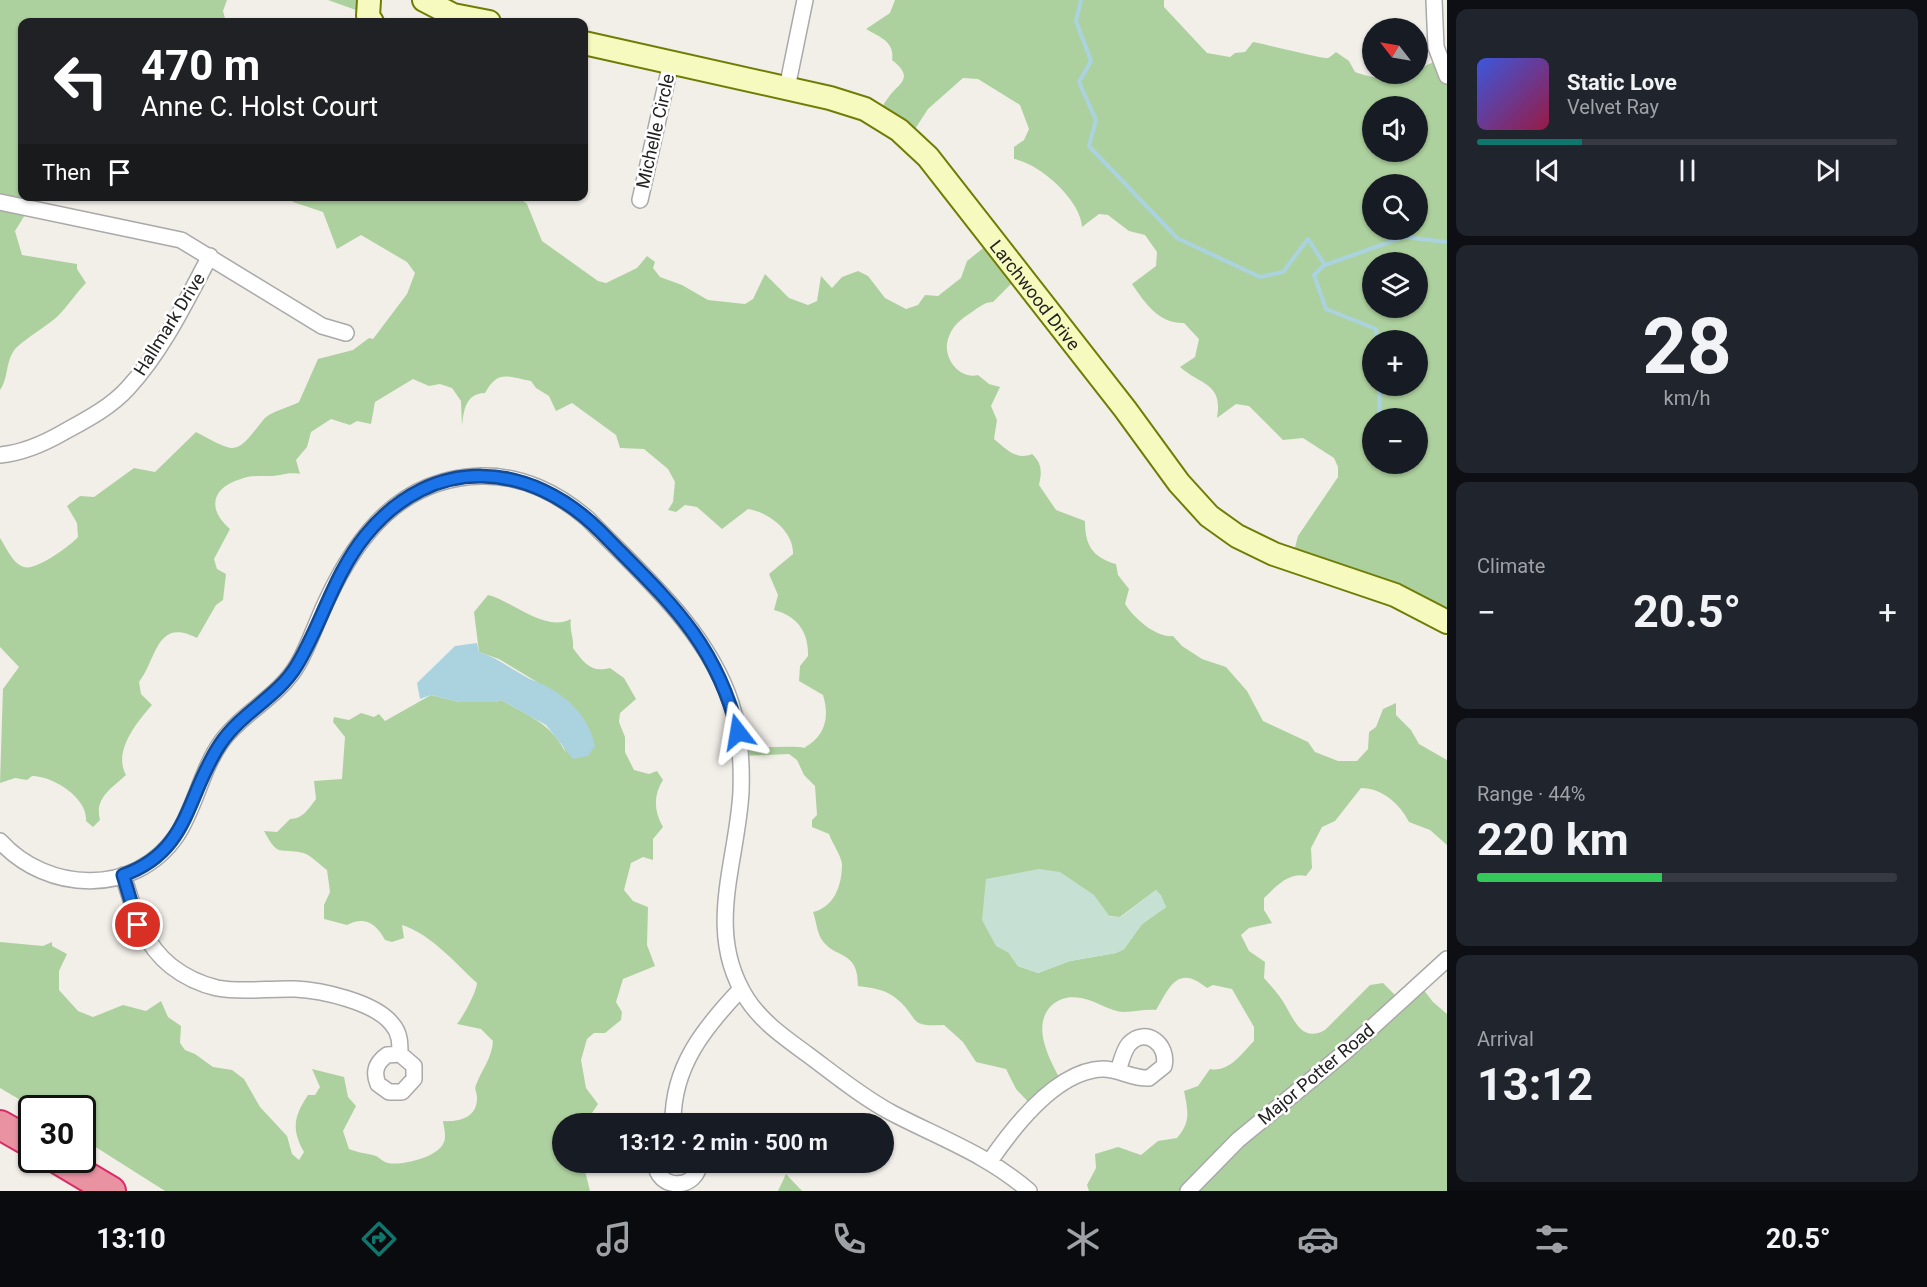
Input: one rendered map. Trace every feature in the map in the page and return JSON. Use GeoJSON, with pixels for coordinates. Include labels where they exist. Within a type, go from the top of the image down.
{"type":"FeatureCollection","features":[{"type":"Feature","properties":{"kind":"highway"},"geometry":{"type":"LineString","coordinates":[[0,1125],[18,1135]]}},
{"type":"Feature","properties":{"kind":"highway"},"geometry":{"type":"LineString","coordinates":[[81,1173],[111,1191]]}},
{"type":"Feature","properties":{"kind":"street"},"geometry":{"type":"LineString","coordinates":[[369,0],[369,18]]}},
{"type":"Feature","properties":{"kind":"street"},"geometry":{"type":"LineString","coordinates":[[788,88],[805,0]]}},
{"type":"Feature","properties":{"kind":"street"},"geometry":{"type":"LineString","coordinates":[[1434,0],[1436,47],[1447,76]]}},
{"type":"Feature","properties":{"kind":"street"},"geometry":{"type":"LineString","coordinates":[[429,11],[467,18]]}},
{"type":"Feature","properties":{"kind":"street","name":"Larchwood Drive"},"geometry":{"type":"LineString","coordinates":[[588,44],[788,88],[866,109],[899,130],[928,157],[1125,408],[1179,483],[1209,516],[1237,536],[1274,554],[1395,595],[1447,622]]}},
{"type":"Feature","properties":{"kind":"street","name":"Michelle Circle"},"geometry":{"type":"LineString","coordinates":[[640,200],[670,62]]}},
{"type":"Feature","properties":{"kind":"street"},"geometry":{"type":"LineString","coordinates":[[0,202],[181,240],[210,256],[265,294],[322,326],[346,333]]}},
{"type":"Feature","properties":{"kind":"street","name":"Hallmark Drive"},"geometry":{"type":"LineString","coordinates":[[0,455],[12,454],[50,440],[90,419],[127,390],[150,362],[210,256]]}},
{"type":"Feature","properties":{"kind":"street"},"geometry":{"type":"LineString","coordinates":[[0,841],[28,866],[62,879],[98,881],[123,875],[148,863],[175,838],[185,822],[220,744],[244,716],[284,684],[297,666],[343,568],[365,536],[383,516],[419,489],[441,481],[465,477],[511,478],[557,496],[588,519],[688,624],[720,676],[738,732],[740,761],[741,794],[726,884],[724,929],[730,963],[741,990],[758,1013],[778,1033],[868,1099],[990,1161],[1029,1191]]}},
{"type":"Feature","properties":{"kind":"street"},"geometry":{"type":"LineString","coordinates":[[123,875],[138,925],[158,954],[184,976],[216,987],[235,990],[298,989],[346,999],[374,1010],[391,1022],[400,1039],[400,1054]]}},
{"type":"Feature","properties":{"kind":"street","name":"Major Potter Road"},"geometry":{"type":"LineString","coordinates":[[1188,1191],[1238,1140],[1345,1052],[1447,959]]}},
{"type":"Feature","properties":{"kind":"street"},"geometry":{"type":"LineString","coordinates":[[674,1113],[675,1095],[686,1060],[704,1031],[741,990]]}},
{"type":"Feature","properties":{"kind":"street"},"geometry":{"type":"LineString","coordinates":[[990,1161],[1019,1122],[1063,1082],[1095,1070],[1118,1071]]}},
{"type":"Feature","properties":{"kind":"street"},"geometry":{"type":"LineString","coordinates":[[659,1173],[664,1183],[678,1187],[684,1186],[695,1177],[696,1173]]}},
{"type":"Feature","properties":{"kind":"green space"},"geometry":{"type":"Polygon","coordinates":[[[0,0],[227,0],[223,11],[225,18],[18,18],[18,201],[25,201],[24,206],[28,210],[15,231],[22,255],[77,264],[77,269],[86,283],[58,316],[17,347],[11,357],[0,390],[0,0]]]}},
{"type":"Feature","properties":{"kind":"green space"},"geometry":{"type":"Polygon","coordinates":[[[328,0],[372,0],[367,14],[328,0]]]}},
{"type":"Feature","properties":{"kind":"green space"},"geometry":{"type":"Polygon","coordinates":[[[895,0],[1164,0],[1164,7],[1207,53],[1230,57],[1235,53],[1245,52],[1253,42],[1324,58],[1336,52],[1349,61],[1355,72],[1362,74],[1362,84],[1428,84],[1428,64],[1438,60],[1447,81],[1447,623],[1292,559],[1298,536],[1338,477],[1338,467],[1334,458],[1303,438],[1283,440],[1249,406],[1236,404],[1217,418],[1217,398],[1214,391],[1180,367],[1195,357],[1199,339],[1184,323],[1167,320],[1160,316],[1132,284],[1156,266],[1157,252],[1145,235],[1129,231],[1108,215],[1099,214],[1082,227],[1080,216],[1057,184],[1035,168],[1014,159],[1014,147],[1024,140],[1029,129],[1020,105],[978,79],[963,78],[928,109],[908,140],[876,119],[904,76],[899,66],[892,60],[889,44],[866,29],[890,13],[895,0]]]}},
{"type":"Feature","properties":{"kind":"green space"},"geometry":{"type":"Polygon","coordinates":[[[293,201],[523,201],[527,204],[542,241],[598,281],[606,283],[637,268],[647,256],[655,262],[653,268],[660,277],[682,285],[708,300],[745,304],[753,299],[765,274],[789,298],[808,305],[817,301],[821,276],[832,288],[842,277],[858,271],[868,276],[885,298],[906,309],[918,305],[925,295],[938,296],[961,278],[967,261],[992,241],[1020,275],[993,302],[987,303],[964,317],[954,327],[947,346],[950,360],[959,371],[971,376],[978,375],[989,384],[1000,387],[991,406],[997,420],[994,439],[1016,455],[1032,454],[1035,457],[1040,468],[1039,485],[1056,510],[1085,521],[1086,537],[1092,549],[1101,558],[1116,564],[1118,575],[1129,589],[1125,604],[1134,615],[1146,626],[1160,634],[1173,636],[1182,646],[1202,659],[1226,667],[1247,691],[1263,721],[1308,742],[1315,752],[1338,761],[1357,761],[1368,749],[1369,732],[1376,727],[1383,709],[1396,703],[1396,715],[1411,730],[1419,744],[1447,760],[1447,845],[1430,830],[1409,822],[1390,798],[1376,791],[1361,788],[1335,821],[1322,827],[1311,848],[1312,868],[1306,876],[1288,878],[1264,898],[1264,910],[1272,923],[1249,928],[1241,935],[1249,951],[1265,962],[1264,978],[1303,1031],[1316,1033],[1325,1030],[1370,985],[1383,983],[1405,1005],[1423,989],[1447,1014],[1447,1191],[1089,1191],[1087,1185],[1096,1168],[1095,1154],[1118,1147],[1141,1155],[1158,1141],[1177,1138],[1185,1127],[1187,1116],[1184,1091],[1198,1086],[1210,1069],[1229,1065],[1254,1041],[1254,1027],[1232,989],[1213,985],[1207,988],[1197,981],[1182,978],[1171,986],[1156,1010],[1128,1012],[1108,1008],[1077,997],[1058,1001],[1045,1015],[1042,1025],[1045,1046],[1064,1086],[1033,1107],[1016,1089],[1006,1069],[976,1062],[963,1042],[944,1025],[919,1023],[889,993],[858,986],[854,966],[850,960],[822,940],[813,912],[826,905],[835,894],[842,864],[829,834],[812,827],[812,820],[817,815],[815,786],[804,775],[797,760],[789,754],[742,756],[739,748],[804,748],[817,738],[826,719],[823,695],[799,681],[800,666],[808,656],[804,632],[789,616],[774,610],[778,595],[769,574],[793,554],[789,538],[779,524],[772,519],[748,509],[722,529],[697,507],[685,505],[676,512],[668,510],[673,502],[675,482],[668,469],[644,449],[620,448],[616,435],[572,403],[556,411],[549,396],[536,388],[531,381],[504,376],[494,380],[485,393],[473,396],[469,400],[462,426],[461,401],[452,388],[440,384],[429,386],[413,379],[375,402],[371,424],[357,421],[350,425],[331,419],[311,432],[307,447],[296,460],[300,474],[248,477],[223,488],[218,494],[215,507],[230,529],[214,559],[217,569],[226,574],[223,600],[216,605],[197,638],[183,633],[173,633],[159,643],[139,682],[141,694],[152,705],[128,738],[122,757],[126,775],[110,789],[102,800],[100,820],[93,827],[86,821],[85,812],[75,797],[68,790],[50,780],[32,776],[27,780],[15,778],[0,783],[3,689],[19,667],[0,647],[0,538],[13,559],[20,565],[29,567],[44,562],[61,552],[78,537],[77,523],[67,506],[80,496],[94,497],[134,468],[155,472],[196,432],[221,445],[235,448],[241,445],[267,416],[299,402],[318,359],[353,350],[369,338],[373,339],[407,294],[415,273],[407,262],[361,235],[337,249],[323,212],[293,201]],[[1156,890],[1120,917],[1108,916],[1009,953],[1018,966],[1038,973],[1070,961],[1116,953],[1124,949],[1142,924],[1166,907],[1156,890]]]}},
{"type":"Feature","properties":{"kind":"green space"},"geometry":{"type":"Polygon","coordinates":[[[488,595],[540,619],[561,622],[571,619],[573,648],[581,658],[588,666],[598,669],[610,668],[624,678],[636,699],[620,713],[619,722],[625,737],[625,752],[634,770],[649,774],[657,771],[663,780],[656,804],[663,827],[653,839],[653,860],[643,857],[631,863],[624,890],[633,901],[648,907],[647,945],[655,966],[623,979],[616,1002],[622,1012],[621,1020],[605,1033],[594,1033],[587,1039],[581,1060],[586,1088],[598,1104],[592,1113],[552,1113],[552,1173],[586,1173],[590,1191],[165,1191],[96,1147],[96,1095],[18,1095],[18,1099],[0,1088],[0,942],[43,946],[52,942],[52,946],[67,954],[59,971],[59,990],[78,1011],[93,1017],[123,1005],[146,1011],[161,1001],[168,1017],[181,1026],[180,1043],[185,1050],[213,1067],[232,1070],[244,1079],[260,1107],[287,1136],[292,1154],[299,1160],[304,1152],[297,1136],[297,1116],[308,1095],[315,1095],[320,1087],[312,1069],[344,1077],[348,1097],[356,1106],[343,1131],[349,1149],[376,1156],[394,1164],[427,1157],[439,1149],[445,1138],[443,1121],[461,1119],[474,1110],[477,1098],[475,1087],[492,1047],[493,1041],[481,1029],[457,1024],[469,1004],[477,983],[423,935],[402,925],[404,938],[392,942],[385,940],[374,925],[364,921],[347,925],[324,919],[324,905],[330,892],[327,870],[306,854],[277,849],[264,831],[277,832],[290,819],[295,819],[305,812],[316,799],[314,781],[342,779],[345,737],[333,722],[334,717],[349,720],[361,713],[374,717],[379,714],[385,721],[431,695],[459,702],[501,700],[546,727],[566,753],[537,682],[499,659],[479,652],[474,612],[488,595]]]}},
{"type":"Feature","properties":{"kind":"green space"},"geometry":{"type":"Polygon","coordinates":[[[1039,869],[1060,872],[1094,895],[1110,917],[1121,917],[1156,890],[1166,907],[1142,924],[1124,949],[1116,953],[1070,961],[1038,973],[1018,966],[1009,953],[996,946],[982,920],[986,879],[1039,869]]]}},
{"type":"Feature","properties":{"kind":"green space"},"geometry":{"type":"Polygon","coordinates":[[[786,1174],[802,1191],[778,1191],[786,1174]]]}},
{"type":"Feature","properties":{"kind":"water"},"geometry":{"type":"Polygon","coordinates":[[[477,643],[479,652],[557,692],[574,707],[592,735],[595,746],[588,756],[573,759],[546,725],[501,700],[459,702],[431,695],[420,699],[417,683],[455,646],[477,643]]]}},
{"type":"Feature","properties":{"kind":"waterway"},"geometry":{"type":"LineString","coordinates":[[1081,0],[1076,21],[1091,61],[1079,82],[1096,120],[1089,146],[1177,238],[1260,277],[1283,272],[1308,239],[1325,265],[1404,237],[1447,242]]}},
{"type":"Feature","properties":{"kind":"waterway"},"geometry":{"type":"LineString","coordinates":[[1324,265],[1314,275],[1326,309],[1376,330]]}},
{"type":"Feature","properties":{"kind":"waterway"},"geometry":{"type":"LineString","coordinates":[[1379,396],[1380,408]]}},
{"type":"Feature","properties":{"kind":"route"},"geometry":{"type":"LineString","coordinates":[[138,925],[123,875],[148,863],[175,838],[185,822],[220,744],[244,716],[284,684],[297,666],[343,568],[365,536],[401,501],[419,489],[441,481],[465,477],[511,478],[536,486],[575,507],[688,624],[706,649],[720,676],[731,704],[738,732]]}}]}
